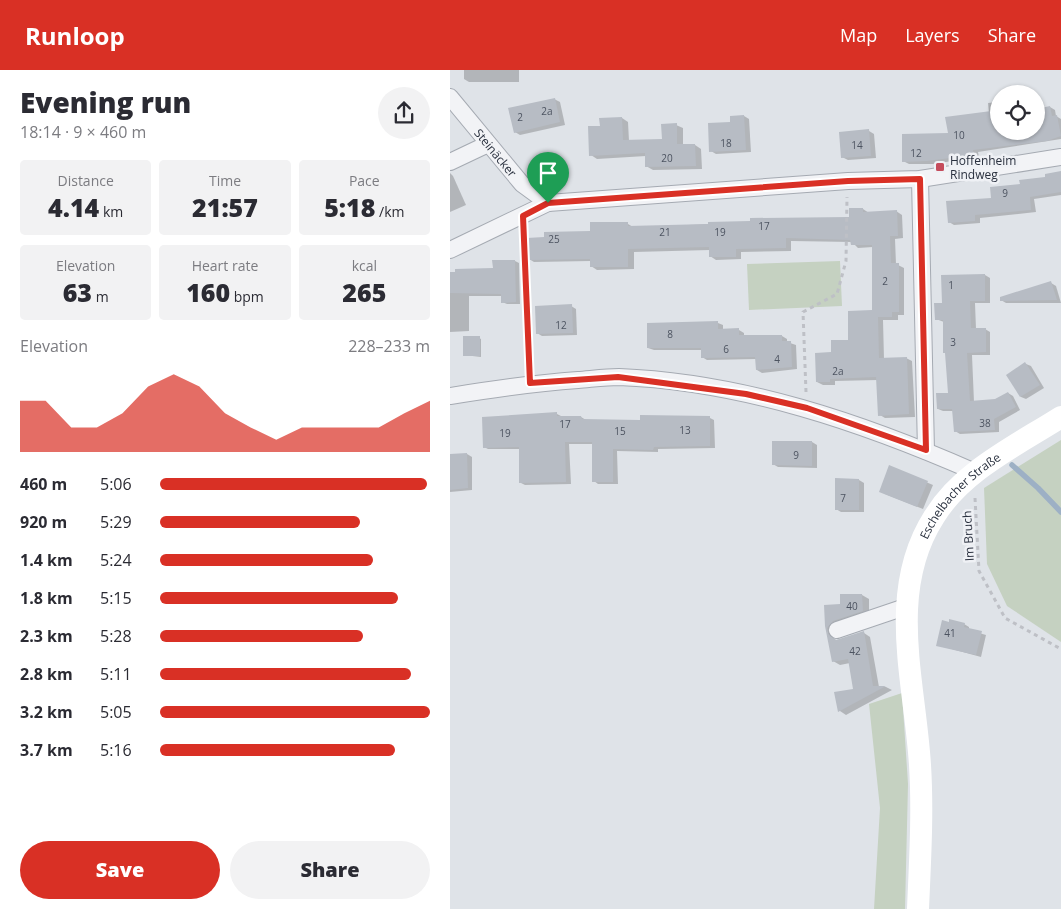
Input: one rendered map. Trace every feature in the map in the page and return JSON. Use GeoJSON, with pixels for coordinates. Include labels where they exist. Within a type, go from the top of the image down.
{"type":"FeatureCollection","features":[{"type":"Feature","properties":{"kind":"street","name":"Steinäcker"},"geometry":{"type":"LineString","coordinates":[[450,97],[522,184],[548,203]]}},
{"type":"Feature","properties":{"kind":"street"},"geometry":{"type":"LineString","coordinates":[[450,162],[488,144]]}},
{"type":"Feature","properties":{"kind":"street"},"geometry":{"type":"LineString","coordinates":[[450,250],[548,203],[848,181],[920,179],[1061,157]]}},
{"type":"Feature","properties":{"kind":"street"},"geometry":{"type":"LineString","coordinates":[[920,179],[926,450]]}},
{"type":"Feature","properties":{"kind":"street"},"geometry":{"type":"LineString","coordinates":[[450,396],[530,383],[618,377],[699,386],[807,408],[926,450],[975,472]]}},
{"type":"Feature","properties":{"kind":"street","name":"Eschelbacher Straße"},"geometry":{"type":"LineString","coordinates":[[918,909],[922,802],[918,730],[905,607],[914,556],[934,516],[953,493],[975,472],[1061,416]]}},
{"type":"Feature","properties":{"kind":"street"},"geometry":{"type":"LineString","coordinates":[[837,630],[905,607]]}},
{"type":"Feature","properties":{"kind":"path"},"geometry":{"type":"LineString","coordinates":[[807,408],[803,312],[837,294],[846,261],[848,181]]}},
{"type":"Feature","properties":{"kind":"path"},"geometry":{"type":"LineString","coordinates":[[523,216],[530,383]]}},
{"type":"Feature","properties":{"kind":"path","name":"Im Bruch"},"geometry":{"type":"LineString","coordinates":[[975,472],[975,517],[979,571],[1006,618],[1061,649]]}},
{"type":"Feature","properties":{"kind":"green space"},"geometry":{"type":"Polygon","coordinates":[[[840,261],[842,306],[749,310],[747,264],[840,261]]]}},
{"type":"Feature","properties":{"kind":"green space"},"geometry":{"type":"Polygon","coordinates":[[[1061,440],[1061,642],[1007,606],[987,564],[984,488],[1061,440]]]}},
{"type":"Feature","properties":{"kind":"green space"},"geometry":{"type":"Polygon","coordinates":[[[902,693],[908,784],[905,909],[874,909],[880,808],[869,704],[902,693]]]}},
{"type":"Feature","properties":{"kind":"building"},"geometry":{"type":"Polygon","coordinates":[[[555,98],[560,122],[514,133],[508,108],[555,98]]]}},
{"type":"Feature","properties":{"kind":"building"},"geometry":{"type":"Polygon","coordinates":[[[1050,106],[1052,116],[1057,115],[1061,136],[1047,141],[973,150],[974,155],[902,162],[902,134],[948,133],[945,117],[990,111],[990,140],[1045,140],[1045,107],[1050,106]]]}},
{"type":"Feature","properties":{"kind":"building"},"geometry":{"type":"Polygon","coordinates":[[[744,115],[746,150],[709,152],[708,123],[730,122],[730,116],[744,115]]]}},
{"type":"Feature","properties":{"kind":"building"},"geometry":{"type":"Polygon","coordinates":[[[622,117],[623,140],[662,139],[661,124],[677,123],[677,144],[695,144],[696,166],[645,167],[645,153],[589,156],[588,126],[600,126],[599,118],[622,117]]]}},
{"type":"Feature","properties":{"kind":"building"},"geometry":{"type":"Polygon","coordinates":[[[869,129],[871,156],[841,158],[839,132],[869,129]]]}},
{"type":"Feature","properties":{"kind":"building"},"geometry":{"type":"Polygon","coordinates":[[[1061,171],[1061,192],[1030,197],[1031,210],[975,215],[975,221],[948,223],[946,201],[991,198],[990,187],[1020,184],[1019,180],[1045,177],[1045,174],[1061,171]]]}},
{"type":"Feature","properties":{"kind":"building"},"geometry":{"type":"Polygon","coordinates":[[[849,208],[863,208],[863,212],[897,210],[898,236],[890,236],[891,263],[899,263],[899,312],[892,312],[892,317],[878,317],[879,358],[907,357],[909,414],[878,416],[876,377],[830,379],[830,382],[816,382],[815,353],[831,352],[831,340],[848,340],[848,311],[872,310],[872,245],[851,245],[850,240],[786,238],[786,248],[736,249],[736,257],[709,257],[709,247],[628,249],[628,267],[590,267],[590,259],[528,260],[527,238],[544,237],[544,232],[590,231],[590,222],[628,222],[628,226],[708,224],[708,222],[750,221],[750,218],[849,217],[849,208]]]}},
{"type":"Feature","properties":{"kind":"building"},"geometry":{"type":"Polygon","coordinates":[[[492,260],[515,260],[516,302],[501,303],[501,294],[450,293],[450,272],[455,272],[455,269],[493,268],[492,260]]]}},
{"type":"Feature","properties":{"kind":"building"},"geometry":{"type":"Polygon","coordinates":[[[985,274],[985,301],[970,301],[971,328],[986,328],[986,352],[967,353],[970,401],[995,399],[1008,392],[1016,407],[994,419],[995,430],[954,432],[952,409],[937,409],[936,393],[948,393],[945,353],[943,353],[943,320],[935,320],[934,303],[942,303],[941,275],[985,274]]]}},
{"type":"Feature","properties":{"kind":"building"},"geometry":{"type":"Polygon","coordinates":[[[1051,281],[1057,300],[1000,301],[1000,297],[1051,281]]]}},
{"type":"Feature","properties":{"kind":"building"},"geometry":{"type":"Polygon","coordinates":[[[572,304],[573,333],[536,334],[535,306],[572,304]]]}},
{"type":"Feature","properties":{"kind":"building"},"geometry":{"type":"Polygon","coordinates":[[[718,321],[718,329],[739,328],[739,335],[782,335],[782,341],[791,341],[792,367],[756,370],[755,357],[701,358],[701,348],[647,348],[647,323],[718,321]]]}},
{"type":"Feature","properties":{"kind":"building"},"geometry":{"type":"Polygon","coordinates":[[[463,336],[480,336],[480,356],[463,356],[463,336]]]}},
{"type":"Feature","properties":{"kind":"building"},"geometry":{"type":"Polygon","coordinates":[[[1025,362],[1040,385],[1020,397],[1006,375],[1025,362]]]}},
{"type":"Feature","properties":{"kind":"building"},"geometry":{"type":"Polygon","coordinates":[[[557,412],[557,416],[581,416],[582,419],[640,420],[640,415],[710,416],[710,446],[654,447],[653,450],[613,449],[613,482],[592,482],[592,442],[565,442],[566,482],[519,483],[519,447],[483,448],[482,417],[557,412]]]}},
{"type":"Feature","properties":{"kind":"building"},"geometry":{"type":"Polygon","coordinates":[[[772,441],[812,441],[812,466],[772,465],[772,441]]]}},
{"type":"Feature","properties":{"kind":"building"},"geometry":{"type":"Polygon","coordinates":[[[467,453],[468,488],[450,490],[450,454],[467,453]]]}},
{"type":"Feature","properties":{"kind":"building"},"geometry":{"type":"Polygon","coordinates":[[[889,465],[928,481],[917,507],[879,492],[889,465]]]}},
{"type":"Feature","properties":{"kind":"building"},"geometry":{"type":"Polygon","coordinates":[[[835,478],[859,479],[859,510],[835,510],[835,478]]]}},
{"type":"Feature","properties":{"kind":"building"},"geometry":{"type":"Polygon","coordinates":[[[840,594],[862,594],[863,611],[833,621],[827,628],[828,634],[836,640],[864,631],[873,686],[886,686],[838,712],[834,692],[853,689],[848,659],[832,662],[825,626],[824,605],[840,604],[840,594]]]}},
{"type":"Feature","properties":{"kind":"building"},"geometry":{"type":"Polygon","coordinates":[[[949,619],[965,623],[964,627],[982,631],[976,655],[936,646],[942,620],[949,622],[949,619]]]}},
{"type":"Feature","properties":{"kind":"waterway"},"geometry":{"type":"LineString","coordinates":[[1012,465],[1061,512]]}},
{"type":"Feature","properties":{"kind":"place","name":"Hoffenheim Rindweg"},"geometry":{"type":"Point","coordinates":[940,167]}},
{"type":"Feature","properties":{"kind":"route"},"geometry":{"type":"LineString","coordinates":[[920,179],[923,387],[926,450],[807,408],[746,394],[690,385],[618,377],[530,383],[523,216],[548,203],[848,181],[920,179]]}}]}
